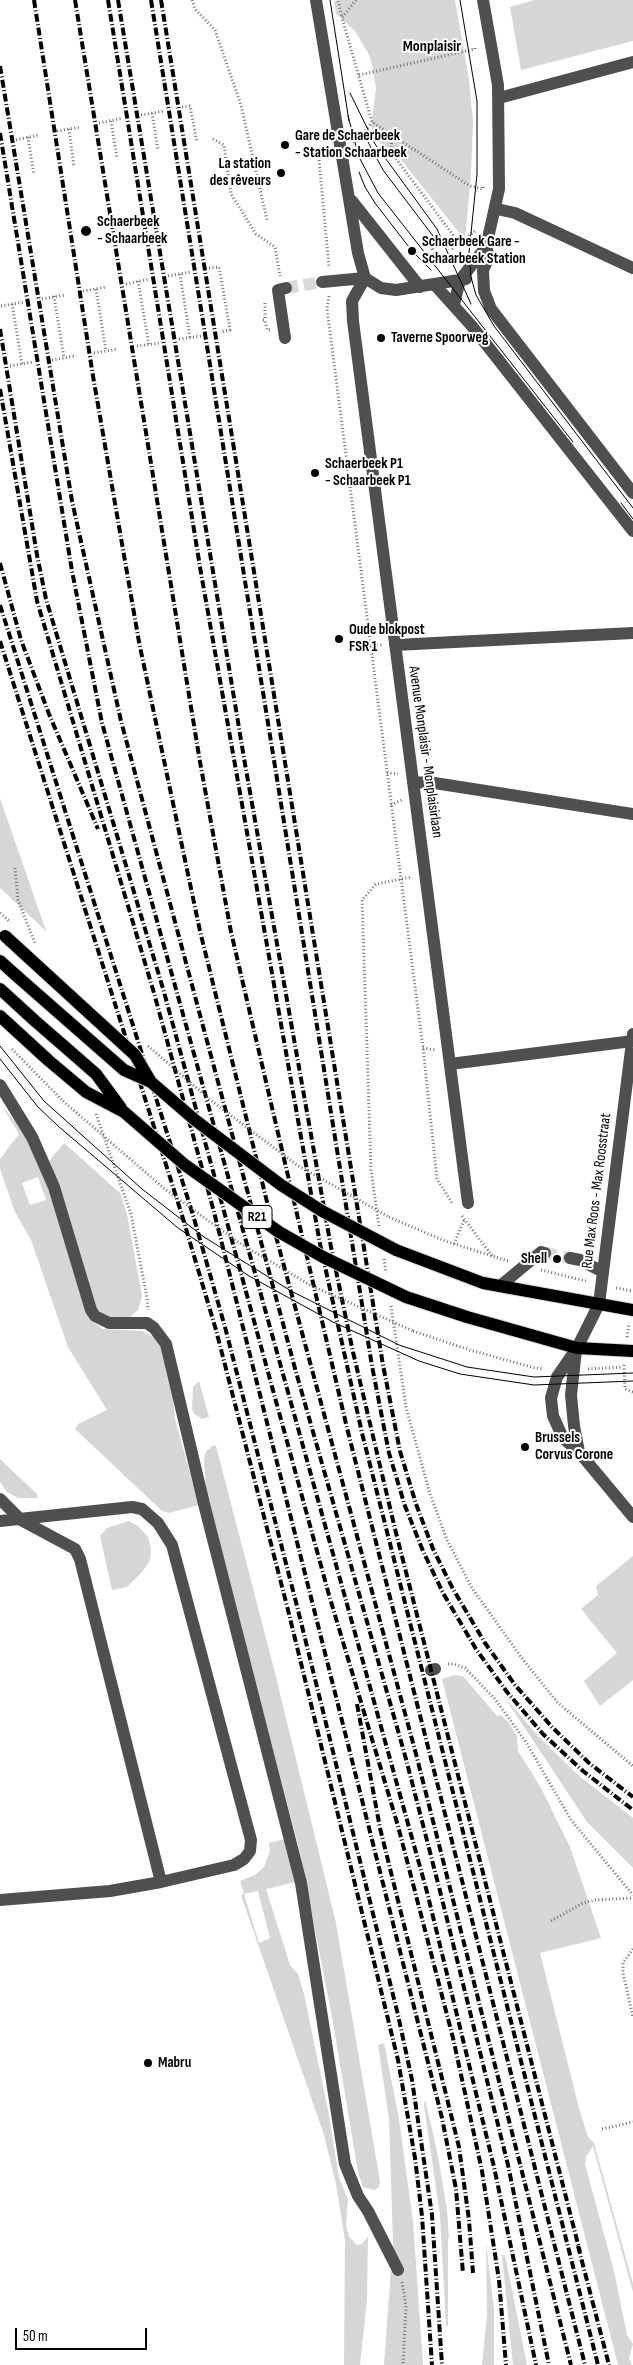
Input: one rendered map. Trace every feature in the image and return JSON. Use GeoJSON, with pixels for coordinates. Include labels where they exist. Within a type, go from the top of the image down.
{"type":"FeatureCollection","features":[{"type":"Feature","properties":{"kind":"main road"},"geometry":{"type":"LineString","coordinates":[[2,934],[135,1055],[151,1082]]}},
{"type":"Feature","properties":{"kind":"main road","name":"R21"},"geometry":{"type":"LineString","coordinates":[[0,961],[124,1070],[151,1082],[195,1120],[274,1180],[322,1211],[396,1250],[443,1269],[500,1286],[632,1310]]}},
{"type":"Feature","properties":{"kind":"main road","name":"R21"},"geometry":{"type":"LineString","coordinates":[[0,989],[96,1074],[124,1112],[185,1165],[279,1232],[406,1297],[467,1317],[576,1348],[629,1351]]}},
{"type":"Feature","properties":{"kind":"main road"},"geometry":{"type":"LineString","coordinates":[[0,1016],[86,1092],[124,1112]]}},
{"type":"Feature","properties":{"kind":"street"},"geometry":{"type":"LineString","coordinates":[[316,0],[358,253],[365,278]]}},
{"type":"Feature","properties":{"kind":"street"},"geometry":{"type":"LineString","coordinates":[[454,304],[460,280],[486,247],[497,209],[499,189],[499,98],[483,0]]}},
{"type":"Feature","properties":{"kind":"street"},"geometry":{"type":"LineString","coordinates":[[499,98],[633,62]]}},
{"type":"Feature","properties":{"kind":"street"},"geometry":{"type":"LineString","coordinates":[[350,198],[420,286]]}},
{"type":"Feature","properties":{"kind":"street"},"geometry":{"type":"LineString","coordinates":[[497,209],[514,213],[633,268]]}},
{"type":"Feature","properties":{"kind":"street"},"geometry":{"type":"LineString","coordinates":[[326,282],[365,278],[381,288],[396,290],[460,280],[478,276],[483,270],[489,257],[486,247]]}},
{"type":"Feature","properties":{"kind":"street"},"geometry":{"type":"LineString","coordinates":[[483,270],[484,291],[491,309],[633,494]]}},
{"type":"Feature","properties":{"kind":"street","name":"Avenue Monplaisir - Monplaisirlaan"},"geometry":{"type":"LineString","coordinates":[[365,278],[352,301],[356,343],[469,1208]]}},
{"type":"Feature","properties":{"kind":"street"},"geometry":{"type":"LineString","coordinates":[[434,284],[454,304],[633,531]]}},
{"type":"Feature","properties":{"kind":"street"},"geometry":{"type":"LineString","coordinates":[[284,289],[278,290],[285,338]]}},
{"type":"Feature","properties":{"kind":"street"},"geometry":{"type":"LineString","coordinates":[[395,645],[633,633]]}},
{"type":"Feature","properties":{"kind":"street"},"geometry":{"type":"LineString","coordinates":[[413,783],[428,782],[633,814]]}},
{"type":"Feature","properties":{"kind":"street"},"geometry":{"type":"LineString","coordinates":[[450,1064],[633,1039]]}},
{"type":"Feature","properties":{"kind":"street","name":"Rue Max Roos - Max Roosstraat"},"geometry":{"type":"LineString","coordinates":[[633,1039],[599,1304],[576,1348],[561,1370],[554,1385],[551,1398],[553,1416],[563,1438],[579,1452],[633,1517]]}},
{"type":"Feature","properties":{"kind":"street"},"geometry":{"type":"LineString","coordinates":[[0,1084],[32,1137],[54,1187],[91,1310],[95,1316],[109,1323],[146,1323],[154,1328],[166,1344],[204,1504],[301,1883],[346,2164],[358,2196],[368,2211],[398,2270]]}},
{"type":"Feature","properties":{"kind":"street"},"geometry":{"type":"LineString","coordinates":[[500,1286],[541,1252],[545,1253]]}},
{"type":"Feature","properties":{"kind":"street"},"geometry":{"type":"LineString","coordinates":[[570,1258],[580,1260],[603,1272]]}},
{"type":"Feature","properties":{"kind":"street"},"geometry":{"type":"LineString","coordinates":[[576,1348],[571,1402],[579,1452]]}},
{"type":"Feature","properties":{"kind":"street"},"geometry":{"type":"LineString","coordinates":[[0,1499],[21,1520],[74,1549],[80,1559],[161,1882]]}},
{"type":"Feature","properties":{"kind":"street"},"geometry":{"type":"LineString","coordinates":[[0,1521],[132,1507],[142,1509],[158,1523],[172,1545],[251,1840],[250,1851],[244,1859],[234,1865],[161,1882],[110,1891],[0,1900]]}},
{"type":"Feature","properties":{"kind":"path"},"geometry":{"type":"LineString","coordinates":[[192,0],[194,9],[216,30],[241,105],[267,220]]}},
{"type":"Feature","properties":{"kind":"path"},"geometry":{"type":"LineString","coordinates":[[342,18],[356,0]]}},
{"type":"Feature","properties":{"kind":"path"},"geometry":{"type":"LineString","coordinates":[[338,1],[372,122],[470,186],[483,189]]}},
{"type":"Feature","properties":{"kind":"path"},"geometry":{"type":"LineString","coordinates":[[359,75],[475,49],[474,41]]}},
{"type":"Feature","properties":{"kind":"path"},"geometry":{"type":"LineString","coordinates":[[182,107],[190,106],[197,142]]}},
{"type":"Feature","properties":{"kind":"path"},"geometry":{"type":"LineString","coordinates":[[142,115],[164,111]]}},
{"type":"Feature","properties":{"kind":"path"},"geometry":{"type":"LineString","coordinates":[[152,113],[158,150]]}},
{"type":"Feature","properties":{"kind":"path"},"geometry":{"type":"LineString","coordinates":[[99,123],[123,118]]}},
{"type":"Feature","properties":{"kind":"path"},"geometry":{"type":"LineString","coordinates":[[111,121],[117,158]]}},
{"type":"Feature","properties":{"kind":"path"},"geometry":{"type":"LineString","coordinates":[[57,132],[81,127]]}},
{"type":"Feature","properties":{"kind":"path"},"geometry":{"type":"LineString","coordinates":[[69,129],[74,167]]}},
{"type":"Feature","properties":{"kind":"path"},"geometry":{"type":"LineString","coordinates":[[16,140],[39,135]]}},
{"type":"Feature","properties":{"kind":"path"},"geometry":{"type":"LineString","coordinates":[[392,136],[391,152],[458,243]]}},
{"type":"Feature","properties":{"kind":"path"},"geometry":{"type":"LineString","coordinates":[[28,138],[34,175]]}},
{"type":"Feature","properties":{"kind":"path"},"geometry":{"type":"LineString","coordinates":[[213,139],[224,145],[231,194],[256,234],[275,248],[284,289]]}},
{"type":"Feature","properties":{"kind":"path"},"geometry":{"type":"LineString","coordinates":[[452,248],[477,229],[482,229]]}},
{"type":"Feature","properties":{"kind":"path"},"geometry":{"type":"LineString","coordinates":[[430,246],[440,259]]}},
{"type":"Feature","properties":{"kind":"path"},"geometry":{"type":"LineString","coordinates":[[209,268],[220,266],[230,330],[220,332]]}},
{"type":"Feature","properties":{"kind":"path"},"geometry":{"type":"LineString","coordinates":[[168,276],[191,272]]}},
{"type":"Feature","properties":{"kind":"path"},"geometry":{"type":"LineString","coordinates":[[180,274],[190,338]]}},
{"type":"Feature","properties":{"kind":"path"},"geometry":{"type":"LineString","coordinates":[[126,284],[150,279]]}},
{"type":"Feature","properties":{"kind":"path"},"geometry":{"type":"LineString","coordinates":[[138,281],[148,344]]}},
{"type":"Feature","properties":{"kind":"path"},"geometry":{"type":"LineString","coordinates":[[326,282],[327,309],[437,1179]]}},
{"type":"Feature","properties":{"kind":"path"},"geometry":{"type":"LineString","coordinates":[[83,291],[107,287]]}},
{"type":"Feature","properties":{"kind":"path"},"geometry":{"type":"LineString","coordinates":[[96,289],[106,351]]}},
{"type":"Feature","properties":{"kind":"path"},"geometry":{"type":"LineString","coordinates":[[42,299],[65,294]]}},
{"type":"Feature","properties":{"kind":"path"},"geometry":{"type":"LineString","coordinates":[[54,296],[64,358]]}},
{"type":"Feature","properties":{"kind":"path"},"geometry":{"type":"LineString","coordinates":[[1,306],[24,302]]}},
{"type":"Feature","properties":{"kind":"path"},"geometry":{"type":"LineString","coordinates":[[12,304],[22,364]]}},
{"type":"Feature","properties":{"kind":"path"},"geometry":{"type":"LineString","coordinates":[[263,307],[265,320]]}},
{"type":"Feature","properties":{"kind":"path"},"geometry":{"type":"LineString","coordinates":[[179,340],[202,336]]}},
{"type":"Feature","properties":{"kind":"path"},"geometry":{"type":"LineString","coordinates":[[137,346],[160,342]]}},
{"type":"Feature","properties":{"kind":"path"},"geometry":{"type":"LineString","coordinates":[[94,353],[118,349]]}},
{"type":"Feature","properties":{"kind":"path"},"geometry":{"type":"LineString","coordinates":[[52,360],[75,356]]}},
{"type":"Feature","properties":{"kind":"path"},"geometry":{"type":"LineString","coordinates":[[10,366],[34,362]]}},
{"type":"Feature","properties":{"kind":"path"},"geometry":{"type":"LineString","coordinates":[[380,1230],[371,1170],[362,900],[376,884],[400,878],[425,876]]}},
{"type":"Feature","properties":{"kind":"path"},"geometry":{"type":"LineString","coordinates":[[0,913],[14,925]]}},
{"type":"Feature","properties":{"kind":"path"},"geometry":{"type":"LineString","coordinates":[[28,938],[42,951]]}},
{"type":"Feature","properties":{"kind":"path"},"geometry":{"type":"LineString","coordinates":[[142,1040],[213,1102],[297,1165],[389,1217],[454,1244],[494,1257]]}},
{"type":"Feature","properties":{"kind":"path"},"geometry":{"type":"LineString","coordinates":[[9,1046],[63,1101],[166,1190],[238,1242],[310,1285],[413,1331],[535,1368],[561,1370]]}},
{"type":"Feature","properties":{"kind":"path"},"geometry":{"type":"LineString","coordinates":[[454,1244],[469,1208]]}},
{"type":"Feature","properties":{"kind":"path"},"geometry":{"type":"LineString","coordinates":[[383,1249],[387,1279]]}},
{"type":"Feature","properties":{"kind":"path"},"geometry":{"type":"LineString","coordinates":[[137,1256],[147,1298],[146,1323]]}},
{"type":"Feature","properties":{"kind":"path"},"geometry":{"type":"LineString","coordinates":[[390,1299],[406,1407],[430,1494],[447,1540],[472,1588],[521,1657],[557,1702],[633,1766]]}},
{"type":"Feature","properties":{"kind":"path"},"geometry":{"type":"LineString","coordinates":[[632,1310],[629,1351],[624,1367],[626,1389],[633,1392]]}},
{"type":"Feature","properties":{"kind":"path"},"geometry":{"type":"LineString","coordinates":[[574,1370],[624,1367]]}},
{"type":"Feature","properties":{"kind":"path"},"geometry":{"type":"LineString","coordinates":[[433,1670],[454,1664],[465,1668],[495,1699],[526,1742],[575,1826],[633,1896]]}},
{"type":"Feature","properties":{"kind":"path"},"geometry":{"type":"LineString","coordinates":[[551,1920],[583,1903],[633,1896]]}},
{"type":"Feature","properties":{"kind":"path"},"geometry":{"type":"LineString","coordinates":[[633,1949],[624,1963],[623,1973],[633,2018]]}},
{"type":"Feature","properties":{"kind":"path"},"geometry":{"type":"LineString","coordinates":[[602,2129],[633,2122]]}},
{"type":"Feature","properties":{"kind":"path"},"geometry":{"type":"LineString","coordinates":[[398,2270],[406,2306],[403,2365]]}},
{"type":"Feature","properties":{"kind":"shaded area"},"geometry":{"type":"Polygon","coordinates":[[[455,0],[469,80],[473,122],[471,174],[465,240],[394,151],[389,155],[374,133],[371,127],[376,88],[372,65],[369,55],[355,31],[336,14],[334,1],[455,0]]]}},
{"type":"Feature","properties":{"kind":"shaded area"},"geometry":{"type":"Polygon","coordinates":[[[535,0],[633,0],[633,41],[521,70],[510,7],[535,0]]]}},
{"type":"Feature","properties":{"kind":"shaded area"},"geometry":{"type":"Polygon","coordinates":[[[0,799],[8,821],[46,931],[0,888],[0,799]]]}},
{"type":"Feature","properties":{"kind":"shaded area"},"geometry":{"type":"Polygon","coordinates":[[[2,1106],[21,1128],[44,1170],[91,1320],[102,1329],[142,1331],[156,1338],[161,1345],[173,1393],[175,1419],[199,1505],[169,1513],[162,1511],[75,1429],[78,1424],[107,1410],[68,1347],[31,1240],[15,1212],[0,1169],[0,1159],[19,1134],[2,1106]],[[38,1177],[22,1183],[30,1205],[46,1200],[38,1177]]]}},
{"type":"Feature","properties":{"kind":"shaded area"},"geometry":{"type":"Polygon","coordinates":[[[64,1143],[120,1193],[127,1214],[142,1296],[138,1310],[130,1317],[114,1318],[105,1316],[94,1306],[49,1161],[64,1143]]]}},
{"type":"Feature","properties":{"kind":"shaded area"},"geometry":{"type":"Polygon","coordinates":[[[199,1381],[209,1417],[202,1419],[194,1414],[192,1409],[193,1387],[199,1381]]]}},
{"type":"Feature","properties":{"kind":"shaded area"},"geometry":{"type":"Polygon","coordinates":[[[214,1445],[216,1446],[274,1669],[336,1923],[380,2181],[379,2187],[374,2190],[363,2187],[358,2172],[332,2017],[300,1852],[206,1492],[204,1459],[206,1451],[214,1445]]]}},
{"type":"Feature","properties":{"kind":"shaded area"},"geometry":{"type":"Polygon","coordinates":[[[0,1459],[37,1494],[37,1498],[18,1498],[7,1492],[0,1482],[0,1459]]]}},
{"type":"Feature","properties":{"kind":"shaded area"},"geometry":{"type":"Polygon","coordinates":[[[129,1521],[138,1526],[148,1537],[151,1549],[150,1560],[143,1571],[127,1587],[112,1590],[100,1536],[107,1528],[129,1521]]]}},
{"type":"Feature","properties":{"kind":"shaded area"},"geometry":{"type":"Polygon","coordinates":[[[633,1556],[633,1680],[600,1706],[584,1681],[617,1653],[581,1609],[598,1595],[596,1586],[633,1556]]]}},
{"type":"Feature","properties":{"kind":"shaded area"},"geometry":{"type":"Polygon","coordinates":[[[454,1675],[463,1676],[497,1716],[501,1715],[507,1721],[517,1736],[518,1751],[541,1788],[570,1847],[601,1938],[540,1953],[579,2108],[588,2137],[594,2143],[633,2284],[633,2292],[593,2146],[586,2157],[585,2164],[614,2271],[627,2335],[633,2344],[629,2358],[632,2365],[618,2365],[442,1679],[454,1675]]]}},
{"type":"Feature","properties":{"kind":"shaded area"},"geometry":{"type":"Polygon","coordinates":[[[503,1695],[539,1737],[578,1775],[633,1818],[633,1868],[587,1822],[503,1695]]]}},
{"type":"Feature","properties":{"kind":"shaded area"},"geometry":{"type":"Polygon","coordinates":[[[285,1839],[296,1882],[266,1889],[290,1965],[298,1974],[304,1994],[328,2110],[339,2178],[348,2199],[346,2225],[349,2237],[357,2245],[362,2244],[368,2237],[367,2299],[360,2365],[344,2365],[345,2240],[336,2184],[324,2135],[241,1895],[244,1893],[240,1881],[255,1875],[264,1867],[270,1851],[269,1843],[285,1839]],[[258,1891],[244,1894],[259,1943],[270,1938],[258,1891]]]}},
{"type":"Feature","properties":{"kind":"shaded area"},"geometry":{"type":"Polygon","coordinates":[[[384,2043],[399,2119],[413,2221],[423,2365],[384,2365],[393,2243],[389,2119],[378,2045],[384,2043]]]}},
{"type":"Feature","properties":{"kind":"shaded area"},"geometry":{"type":"Polygon","coordinates":[[[425,2099],[437,2151],[447,2210],[449,2238],[448,2326],[446,2326],[440,2216],[424,2105],[425,2099]]]}},
{"type":"Feature","properties":{"kind":"shaded area"},"geometry":{"type":"Polygon","coordinates":[[[486,2243],[494,2309],[494,2365],[482,2365],[487,2315],[486,2243]]]}},
{"type":"Feature","properties":{"kind":"shaded area"},"geometry":{"type":"Polygon","coordinates":[[[502,2255],[505,2255],[527,2365],[513,2365],[502,2255]]]}},
{"type":"Feature","properties":{"kind":"tunnel"},"geometry":{"type":"LineString","coordinates":[[286,288],[322,282]]}},
{"type":"Feature","properties":{"kind":"tunnel"},"geometry":{"type":"LineString","coordinates":[[545,1253],[570,1258]]}},
{"type":"Feature","properties":{"kind":"tram line"},"geometry":{"type":"LineString","coordinates":[[330,0],[349,121]]}},
{"type":"Feature","properties":{"kind":"tram line"},"geometry":{"type":"LineString","coordinates":[[460,0],[477,101],[477,174],[469,253],[471,277],[476,295],[494,326],[633,508]]}},
{"type":"Feature","properties":{"kind":"tram line"},"geometry":{"type":"LineString","coordinates":[[350,93],[375,144],[437,229],[471,304]]}},
{"type":"Feature","properties":{"kind":"tram line"},"geometry":{"type":"LineString","coordinates":[[348,116],[359,157],[378,193],[573,442]]}},
{"type":"Feature","properties":{"kind":"tram line"},"geometry":{"type":"LineString","coordinates":[[368,142],[383,170],[439,244]]}},
{"type":"Feature","properties":{"kind":"tram line"},"geometry":{"type":"LineString","coordinates":[[359,172],[365,187],[375,203],[412,251],[431,270]]}},
{"type":"Feature","properties":{"kind":"tram line"},"geometry":{"type":"LineString","coordinates":[[621,503],[633,519]]}},
{"type":"Feature","properties":{"kind":"tram line"},"geometry":{"type":"LineString","coordinates":[[0,1046],[44,1101],[142,1189],[204,1237],[291,1291],[399,1345],[467,1367],[534,1377],[633,1373]]}},
{"type":"Feature","properties":{"kind":"tram line"},"geometry":{"type":"LineString","coordinates":[[0,1059],[38,1107],[58,1126],[178,1228],[249,1276],[333,1322],[419,1361],[460,1374],[534,1385],[633,1381]]}},
{"type":"Feature","properties":{"kind":"railway"},"geometry":{"type":"LineString","coordinates":[[34,0],[93,376],[139,642],[200,931],[271,1218],[416,1754],[571,2365]]}},
{"type":"Feature","properties":{"kind":"railway"},"geometry":{"type":"LineString","coordinates":[[75,0],[200,762],[231,932],[347,1428],[585,2365]]}},
{"type":"Feature","properties":{"kind":"railway"},"geometry":{"type":"LineString","coordinates":[[108,0],[201,573],[320,1244],[362,1433],[598,2365]]}},
{"type":"Feature","properties":{"kind":"railway"},"geometry":{"type":"LineString","coordinates":[[118,0],[245,764],[331,1247],[353,1352],[396,1533],[580,2252]]}},
{"type":"Feature","properties":{"kind":"railway"},"geometry":{"type":"LineString","coordinates":[[151,0],[372,1366],[389,1453],[405,1506],[423,1551],[443,1593],[476,1649],[507,1692],[543,1734],[583,1771],[633,1810]]}},
{"type":"Feature","properties":{"kind":"railway"},"geometry":{"type":"LineString","coordinates":[[161,0],[383,1365],[400,1451],[416,1504],[433,1549],[453,1589],[485,1643],[515,1685],[552,1727],[589,1763],[633,1797]]}},
{"type":"Feature","properties":{"kind":"railway"},"geometry":{"type":"LineString","coordinates":[[0,66],[72,501],[121,721],[296,1372],[406,1759],[508,2165],[549,2365]]}},
{"type":"Feature","properties":{"kind":"railway"},"geometry":{"type":"LineString","coordinates":[[0,133],[72,571],[102,723],[427,1892],[494,2167],[536,2365]]}},
{"type":"Feature","properties":{"kind":"railway"},"geometry":{"type":"LineString","coordinates":[[0,329],[46,599],[164,992],[329,1595],[398,1826],[453,2038],[482,2171],[499,2280],[506,2365]]}},
{"type":"Feature","properties":{"kind":"railway"},"geometry":{"type":"LineString","coordinates":[[0,389],[37,601],[154,993],[214,1212],[442,2118],[456,2189],[463,2273]]}},
{"type":"Feature","properties":{"kind":"railway"},"geometry":{"type":"LineString","coordinates":[[0,563],[21,640],[49,714],[98,829]]}},
{"type":"Feature","properties":{"kind":"railway"},"geometry":{"type":"LineString","coordinates":[[0,605],[193,1215],[225,1327],[298,1610],[398,2015],[412,2080],[432,2215],[442,2365]]}},
{"type":"Feature","properties":{"kind":"railway"},"geometry":{"type":"LineString","coordinates":[[0,641],[181,1212],[216,1330],[288,1610],[398,2060],[415,2158],[422,2216],[432,2365]]}},
{"type":"Feature","properties":{"kind":"railway"},"geometry":{"type":"LineString","coordinates":[[357,1704],[380,1828],[459,2147],[469,2220],[473,2273]]}},
{"type":"Feature","properties":{"kind":"railway"},"geometry":{"type":"LineString","coordinates":[[578,2246],[609,2365]]}},
{"type":"Feature","properties":{"kind":"place","name":"Gare de Schaerbeek - Station Schaarbeek"},"geometry":{"type":"Point","coordinates":[285,145]}},
{"type":"Feature","properties":{"kind":"place","name":"La station des rêveurs"},"geometry":{"type":"Point","coordinates":[281,173]}},
{"type":"Feature","properties":{"kind":"place","name":"Schaerbeek - Schaarbeek"},"geometry":{"type":"Point","coordinates":[86,231]}},
{"type":"Feature","properties":{"kind":"place","name":"Schaerbeek Gare - Schaarbeek Station"},"geometry":{"type":"Point","coordinates":[412,251]}},
{"type":"Feature","properties":{"kind":"place","name":"Taverne Spoorweg"},"geometry":{"type":"Point","coordinates":[381,338]}},
{"type":"Feature","properties":{"kind":"place","name":"Schaerbeek P1 - Schaarbeek P1"},"geometry":{"type":"Point","coordinates":[315,473]}},
{"type":"Feature","properties":{"kind":"place","name":"Oude blokpost FSR 1"},"geometry":{"type":"Point","coordinates":[339,639]}},
{"type":"Feature","properties":{"kind":"place","name":"Shell"},"geometry":{"type":"Point","coordinates":[557,1259]}},
{"type":"Feature","properties":{"kind":"place","name":"Brussels Corvus Corone"},"geometry":{"type":"Point","coordinates":[525,1447]}},
{"type":"Feature","properties":{"kind":"place","name":"Mabru"},"geometry":{"type":"Point","coordinates":[148,2063]}},
{"type":"Feature","properties":{"kind":"district","name":"Monplaisir"},"geometry":{"type":"Point","coordinates":[432,47]}}]}
